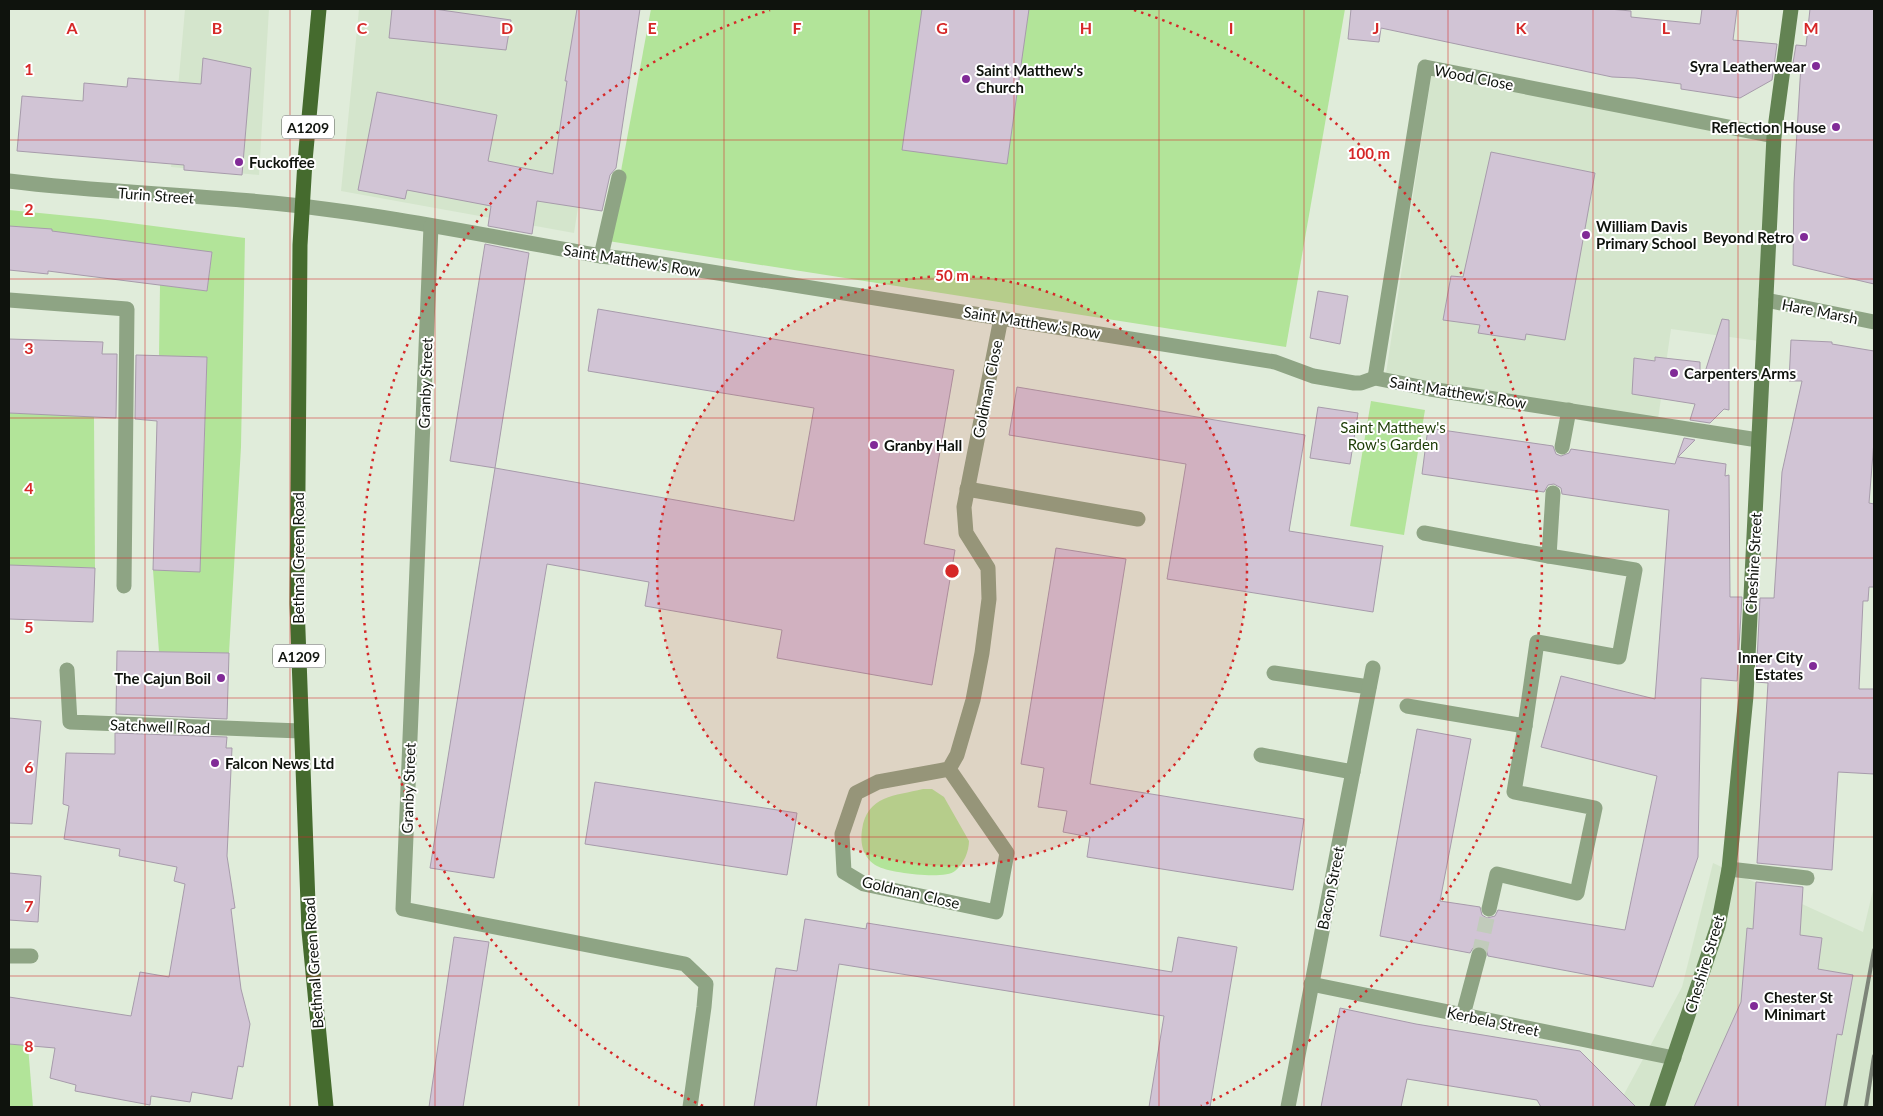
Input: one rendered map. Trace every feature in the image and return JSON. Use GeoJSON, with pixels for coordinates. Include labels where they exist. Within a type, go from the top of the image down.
{"type":"FeatureCollection","features":[{"type":"Feature","properties":{"kind":"main road","name":"Bethnal Green Road"},"geometry":{"type":"LineString","coordinates":[[319,9],[305,161],[300,245],[297,604],[309,931],[326,1107]]}},
{"type":"Feature","properties":{"kind":"main road","name":"Cheshire Street"},"geometry":{"type":"LineString","coordinates":[[1657,1107],[1718,926],[1729,869],[1746,696],[1774,136],[1791,9]]}},
{"type":"Feature","properties":{"kind":"street","name":"Wood Close"},"geometry":{"type":"LineString","coordinates":[[1374,378],[1424,67],[1774,136]]}},
{"type":"Feature","properties":{"kind":"street"},"geometry":{"type":"LineString","coordinates":[[601,256],[619,177]]}},
{"type":"Feature","properties":{"kind":"street","name":"Turin Street"},"geometry":{"type":"LineString","coordinates":[[9,181],[70,189],[272,203],[302,207]]}},
{"type":"Feature","properties":{"kind":"street","name":"Saint Matthew's Row"},"geometry":{"type":"LineString","coordinates":[[302,207],[431,226],[601,256],[1275,362],[1312,376],[1354,383],[1361,383],[1374,378],[1430,389],[1758,440]]}},
{"type":"Feature","properties":{"kind":"street","name":"Granby Street"},"geometry":{"type":"LineString","coordinates":[[431,226],[403,909],[685,964],[706,984],[690,1107]]}},
{"type":"Feature","properties":{"kind":"street"},"geometry":{"type":"LineString","coordinates":[[9,300],[127,309],[124,586]]}},
{"type":"Feature","properties":{"kind":"street","name":"Hare Marsh"},"geometry":{"type":"LineString","coordinates":[[1766,300],[1874,322]]}},
{"type":"Feature","properties":{"kind":"street","name":"Goldman Close"},"geometry":{"type":"LineString","coordinates":[[949,769],[1007,853],[996,912],[864,884],[844,872],[842,834],[856,792],[878,782],[949,769],[957,755],[973,700],[982,653],[989,599],[988,568],[966,533],[964,507],[1001,318]]}},
{"type":"Feature","properties":{"kind":"street"},"geometry":{"type":"LineString","coordinates":[[1562,448],[1569,410]]}},
{"type":"Feature","properties":{"kind":"street"},"geometry":{"type":"LineString","coordinates":[[967,489],[1138,519]]}},
{"type":"Feature","properties":{"kind":"street"},"geometry":{"type":"LineString","coordinates":[[1549,556],[1553,493]]}},
{"type":"Feature","properties":{"kind":"street"},"geometry":{"type":"LineString","coordinates":[[1424,533],[1635,570],[1619,657],[1537,642],[1514,792],[1595,808],[1577,893],[1496,874],[1489,908]]}},
{"type":"Feature","properties":{"kind":"street","name":"Bacon Street"},"geometry":{"type":"LineString","coordinates":[[1288,1107],[1373,668]]}},
{"type":"Feature","properties":{"kind":"street","name":"Satchwell Road"},"geometry":{"type":"LineString","coordinates":[[67,670],[70,722],[301,731]]}},
{"type":"Feature","properties":{"kind":"street"},"geometry":{"type":"LineString","coordinates":[[1274,673],[1369,687]]}},
{"type":"Feature","properties":{"kind":"street"},"geometry":{"type":"LineString","coordinates":[[1407,706],[1525,726]]}},
{"type":"Feature","properties":{"kind":"street"},"geometry":{"type":"LineString","coordinates":[[1261,755],[1353,772]]}},
{"type":"Feature","properties":{"kind":"street"},"geometry":{"type":"LineString","coordinates":[[1729,869],[1807,878]]}},
{"type":"Feature","properties":{"kind":"street"},"geometry":{"type":"LineString","coordinates":[[1463,1014],[1479,954]]}},
{"type":"Feature","properties":{"kind":"street"},"geometry":{"type":"LineString","coordinates":[[9,956],[31,956]]}},
{"type":"Feature","properties":{"kind":"street","name":"Kerbela Street"},"geometry":{"type":"LineString","coordinates":[[1311,984],[1674,1058]]}},
{"type":"Feature","properties":{"kind":"shaded area"},"geometry":{"type":"Polygon","coordinates":[[[185,9],[269,9],[259,175],[171,167],[185,9]]]}},
{"type":"Feature","properties":{"kind":"shaded area"},"geometry":{"type":"Polygon","coordinates":[[[359,9],[609,9],[574,233],[341,191],[359,9]]]}},
{"type":"Feature","properties":{"kind":"shaded area","name":"William Davis Primary School"},"geometry":{"type":"Polygon","coordinates":[[[1432,71],[1771,141],[1759,341],[1671,329],[1658,419],[1385,380],[1432,71]]]}},
{"type":"Feature","properties":{"kind":"shaded area"},"geometry":{"type":"Polygon","coordinates":[[[1713,863],[1863,932],[1874,886],[1874,1107],[1621,1107],[1622,1098],[1682,987],[1713,863]]]}},
{"type":"Feature","properties":{"kind":"green space"},"geometry":{"type":"Polygon","coordinates":[[[651,9],[1345,9],[1286,347],[608,241],[651,9]]]}},
{"type":"Feature","properties":{"kind":"green space"},"geometry":{"type":"Polygon","coordinates":[[[9,210],[100,219],[245,238],[241,447],[229,653],[159,652],[153,570],[200,571],[207,358],[159,356],[160,285],[207,291],[212,252],[49,260],[52,230],[9,226],[9,210]]]}},
{"type":"Feature","properties":{"kind":"green space","name":"Saint Matthew's Row's Garden"},"geometry":{"type":"Polygon","coordinates":[[[1371,401],[1425,410],[1404,535],[1350,526],[1371,401]]]}},
{"type":"Feature","properties":{"kind":"green space"},"geometry":{"type":"Polygon","coordinates":[[[9,413],[94,416],[95,568],[9,565],[9,413]]]}},
{"type":"Feature","properties":{"kind":"green space"},"geometry":{"type":"Polygon","coordinates":[[[923,789],[932,789],[944,797],[969,841],[967,853],[963,861],[955,871],[940,875],[904,873],[883,869],[872,863],[868,859],[862,845],[862,830],[865,818],[870,810],[876,803],[884,799],[923,789]]]}},
{"type":"Feature","properties":{"kind":"green space"},"geometry":{"type":"Polygon","coordinates":[[[9,1044],[28,1046],[33,1107],[9,1107],[9,1044]]]}},
{"type":"Feature","properties":{"kind":"building"},"geometry":{"type":"Polygon","coordinates":[[[392,9],[434,9],[511,20],[506,50],[389,38],[392,9]]]}},
{"type":"Feature","properties":{"kind":"building"},"geometry":{"type":"Polygon","coordinates":[[[577,9],[640,9],[616,168],[610,175],[602,211],[537,201],[532,234],[488,226],[491,206],[407,190],[405,199],[358,190],[377,92],[497,115],[488,161],[553,174],[567,81],[565,81],[577,9]]]}},
{"type":"Feature","properties":{"kind":"building","name":"Saint Matthew's Church"},"geometry":{"type":"Polygon","coordinates":[[[922,9],[1029,9],[1007,164],[902,150],[922,9]]]}},
{"type":"Feature","properties":{"kind":"building"},"geometry":{"type":"Polygon","coordinates":[[[1351,9],[1609,9],[1631,11],[1631,17],[1700,24],[1702,9],[1737,9],[1733,40],[1777,44],[1772,80],[1740,98],[1681,89],[1681,84],[1612,77],[1381,28],[1379,42],[1348,39],[1351,9]]]}},
{"type":"Feature","properties":{"kind":"building"},"geometry":{"type":"Polygon","coordinates":[[[1810,9],[1874,9],[1874,284],[1793,265],[1794,183],[1801,64],[1792,69],[1796,45],[1806,46],[1810,9]]]}},
{"type":"Feature","properties":{"kind":"building"},"geometry":{"type":"Polygon","coordinates":[[[203,58],[251,68],[242,175],[184,170],[184,165],[17,151],[22,96],[83,101],[84,83],[127,87],[128,78],[201,84],[203,58]]]}},
{"type":"Feature","properties":{"kind":"building"},"geometry":{"type":"Polygon","coordinates":[[[1491,152],[1595,173],[1565,340],[1526,334],[1525,340],[1478,333],[1480,325],[1443,320],[1451,276],[1463,277],[1491,152]]]}},
{"type":"Feature","properties":{"kind":"building"},"geometry":{"type":"Polygon","coordinates":[[[9,226],[52,229],[52,231],[212,252],[207,291],[48,271],[48,274],[9,270],[9,226]]]}},
{"type":"Feature","properties":{"kind":"building"},"geometry":{"type":"Polygon","coordinates":[[[485,244],[529,253],[495,468],[450,461],[485,244]]]}},
{"type":"Feature","properties":{"kind":"building"},"geometry":{"type":"Polygon","coordinates":[[[1318,291],[1348,296],[1340,344],[1310,338],[1318,291]]]}},
{"type":"Feature","properties":{"kind":"building"},"geometry":{"type":"Polygon","coordinates":[[[598,309],[954,370],[924,544],[955,550],[932,685],[777,658],[782,630],[645,606],[649,582],[547,564],[494,878],[430,868],[495,468],[794,521],[814,408],[588,371],[598,309]]]}},
{"type":"Feature","properties":{"kind":"building","name":"Carpenters Arms"},"geometry":{"type":"Polygon","coordinates":[[[1722,319],[1729,320],[1729,410],[1724,409],[1710,423],[1690,420],[1695,404],[1632,394],[1634,358],[1655,361],[1655,357],[1700,362],[1700,372],[1705,372],[1722,319]]]}},
{"type":"Feature","properties":{"kind":"building"},"geometry":{"type":"Polygon","coordinates":[[[9,339],[103,342],[102,354],[117,354],[116,418],[9,413],[9,339]]]}},
{"type":"Feature","properties":{"kind":"building"},"geometry":{"type":"Polygon","coordinates":[[[1791,340],[1832,342],[1832,344],[1874,351],[1874,441],[1869,503],[1874,504],[1874,587],[1869,587],[1868,601],[1863,601],[1859,689],[1874,689],[1874,774],[1838,772],[1832,870],[1757,863],[1768,683],[1756,682],[1760,598],[1774,598],[1782,472],[1802,381],[1789,381],[1791,340]]]}},
{"type":"Feature","properties":{"kind":"building"},"geometry":{"type":"Polygon","coordinates":[[[136,355],[207,357],[200,572],[153,570],[157,421],[135,419],[136,355]]]}},
{"type":"Feature","properties":{"kind":"building"},"geometry":{"type":"Polygon","coordinates":[[[1017,387],[1305,435],[1289,531],[1383,546],[1373,612],[1167,579],[1186,464],[1009,435],[1017,387]]]}},
{"type":"Feature","properties":{"kind":"building"},"geometry":{"type":"Polygon","coordinates":[[[1318,407],[1358,413],[1350,464],[1310,458],[1318,407]]]}},
{"type":"Feature","properties":{"kind":"building"},"geometry":{"type":"Polygon","coordinates":[[[1428,428],[1553,446],[1556,454],[1561,456],[1569,453],[1571,449],[1675,464],[1684,438],[1695,440],[1678,457],[1726,464],[1725,476],[1729,475],[1730,597],[1742,597],[1737,681],[1701,678],[1698,857],[1653,987],[1488,956],[1486,949],[1481,946],[1473,948],[1470,953],[1380,936],[1417,729],[1471,739],[1440,901],[1480,907],[1482,915],[1487,918],[1495,916],[1498,910],[1625,930],[1657,776],[1541,747],[1561,676],[1655,699],[1669,510],[1562,494],[1561,488],[1554,484],[1548,485],[1544,492],[1422,474],[1428,428]]]}},
{"type":"Feature","properties":{"kind":"building"},"geometry":{"type":"Polygon","coordinates":[[[1056,548],[1126,559],[1090,784],[1304,819],[1293,890],[1087,857],[1090,837],[1063,832],[1067,811],[1038,807],[1044,768],[1021,764],[1056,548]]]}},
{"type":"Feature","properties":{"kind":"building"},"geometry":{"type":"Polygon","coordinates":[[[9,565],[95,568],[93,622],[9,619],[9,565]]]}},
{"type":"Feature","properties":{"kind":"building"},"geometry":{"type":"Polygon","coordinates":[[[117,651],[229,653],[227,719],[116,714],[117,651]]]}},
{"type":"Feature","properties":{"kind":"building"},"geometry":{"type":"Polygon","coordinates":[[[9,718],[41,721],[32,824],[9,823],[9,718]]]}},
{"type":"Feature","properties":{"kind":"building"},"geometry":{"type":"Polygon","coordinates":[[[115,733],[227,737],[226,748],[232,748],[227,856],[235,908],[231,909],[241,989],[250,1024],[243,1067],[238,1066],[232,1099],[192,1092],[190,1102],[151,1096],[150,1105],[75,1091],[76,1085],[50,1078],[55,1048],[9,1044],[9,997],[131,1016],[140,972],[169,977],[185,884],[174,881],[177,867],[119,856],[120,849],[64,839],[69,806],[63,804],[66,753],[115,754],[115,733]]]}},
{"type":"Feature","properties":{"kind":"building"},"geometry":{"type":"Polygon","coordinates":[[[595,782],[797,813],[787,875],[585,844],[595,782]]]}},
{"type":"Feature","properties":{"kind":"building"},"geometry":{"type":"Polygon","coordinates":[[[9,873],[41,876],[38,922],[9,920],[9,873]]]}},
{"type":"Feature","properties":{"kind":"building"},"geometry":{"type":"Polygon","coordinates":[[[1756,882],[1803,887],[1800,935],[1822,938],[1818,969],[1853,975],[1842,1035],[1837,1034],[1825,1107],[1694,1107],[1741,1002],[1747,928],[1753,929],[1756,882]]]}},
{"type":"Feature","properties":{"kind":"building"},"geometry":{"type":"Polygon","coordinates":[[[805,919],[866,929],[867,923],[1172,972],[1178,937],[1237,947],[1210,1107],[1149,1107],[1164,1016],[839,964],[816,1107],[754,1107],[776,968],[797,971],[805,919]]]}},
{"type":"Feature","properties":{"kind":"building"},"geometry":{"type":"Polygon","coordinates":[[[454,937],[489,942],[463,1107],[429,1107],[454,937]]]}},
{"type":"Feature","properties":{"kind":"building"},"geometry":{"type":"Polygon","coordinates":[[[1340,1008],[1416,1024],[1580,1051],[1636,1107],[1541,1107],[1537,1100],[1407,1079],[1401,1107],[1321,1107],[1340,1008]]]}},
{"type":"Feature","properties":{"kind":"tunnel"},"geometry":{"type":"LineString","coordinates":[[1479,955],[1489,909]]}},
{"type":"Feature","properties":{"kind":"railway"},"geometry":{"type":"LineString","coordinates":[[1845,1107],[1874,950]]}},
{"type":"Feature","properties":{"kind":"railway"},"geometry":{"type":"LineString","coordinates":[[1866,1107],[1874,1056]]}},
{"type":"Feature","properties":{"kind":"place","name":"Syra Leatherwear"},"geometry":{"type":"Point","coordinates":[1816,66]}},
{"type":"Feature","properties":{"kind":"place","name":"Saint Matthew's Church"},"geometry":{"type":"Point","coordinates":[966,79]}},
{"type":"Feature","properties":{"kind":"place","name":"Reflection House"},"geometry":{"type":"Point","coordinates":[1836,127]}},
{"type":"Feature","properties":{"kind":"place","name":"Fuckoffee"},"geometry":{"type":"Point","coordinates":[239,162]}},
{"type":"Feature","properties":{"kind":"place","name":"William Davis Primary School"},"geometry":{"type":"Point","coordinates":[1586,235]}},
{"type":"Feature","properties":{"kind":"place","name":"Beyond Retro"},"geometry":{"type":"Point","coordinates":[1804,237]}},
{"type":"Feature","properties":{"kind":"place","name":"Carpenters Arms"},"geometry":{"type":"Point","coordinates":[1674,373]}},
{"type":"Feature","properties":{"kind":"place","name":"Granby Hall"},"geometry":{"type":"Point","coordinates":[874,445]}},
{"type":"Feature","properties":{"kind":"place","name":"Inner City Estates"},"geometry":{"type":"Point","coordinates":[1813,666]}},
{"type":"Feature","properties":{"kind":"place","name":"The Cajun Boil"},"geometry":{"type":"Point","coordinates":[221,678]}},
{"type":"Feature","properties":{"kind":"place","name":"Falcon News Ltd"},"geometry":{"type":"Point","coordinates":[215,763]}},
{"type":"Feature","properties":{"kind":"place","name":"Chester St Minimart"},"geometry":{"type":"Point","coordinates":[1754,1006]}}]}
